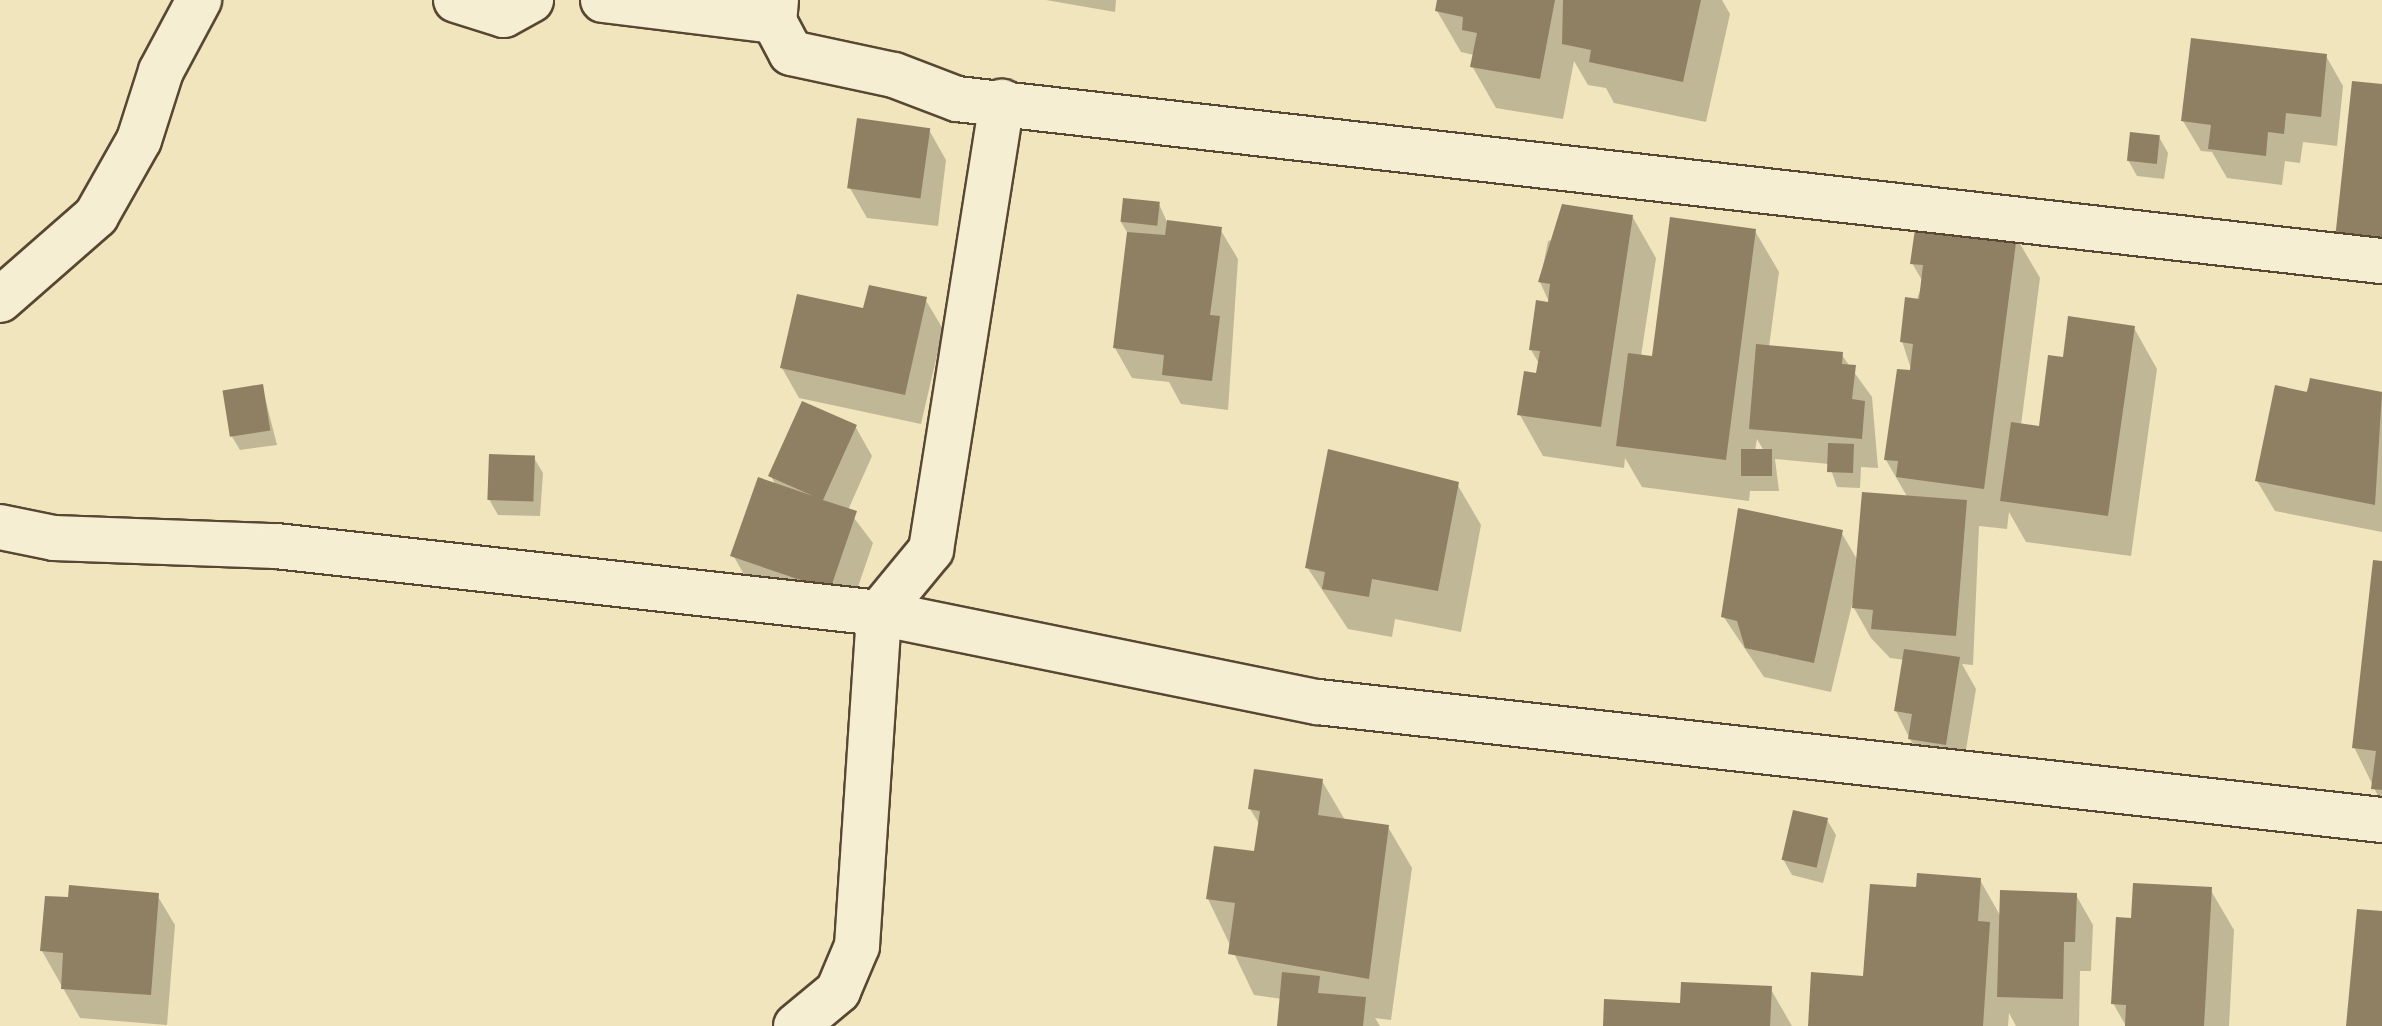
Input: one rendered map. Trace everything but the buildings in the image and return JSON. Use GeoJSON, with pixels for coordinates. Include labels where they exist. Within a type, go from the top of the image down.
{"type":"FeatureCollection","features":[{"type":"Feature","properties":{"kind":"street"},"geometry":{"type":"LineString","coordinates":[[0,300],[96,216],[139,140],[161,71],[199,0]]}},
{"type":"Feature","properties":{"kind":"street"},"geometry":{"type":"LineString","coordinates":[[456,0],[479,13],[504,15],[531,0]]}},
{"type":"Feature","properties":{"kind":"street"},"geometry":{"type":"LineString","coordinates":[[603,0],[775,10],[791,53],[894,75],[957,99],[2382,261]]}},
{"type":"Feature","properties":{"kind":"street"},"geometry":{"type":"LineString","coordinates":[[796,1026],[838,991],[857,946],[879,613],[931,550],[1002,102]]}},
{"type":"Feature","properties":{"kind":"street"},"geometry":{"type":"LineString","coordinates":[[0,527],[54,538],[276,546],[879,613],[1318,702],[2382,820]]}}]}
